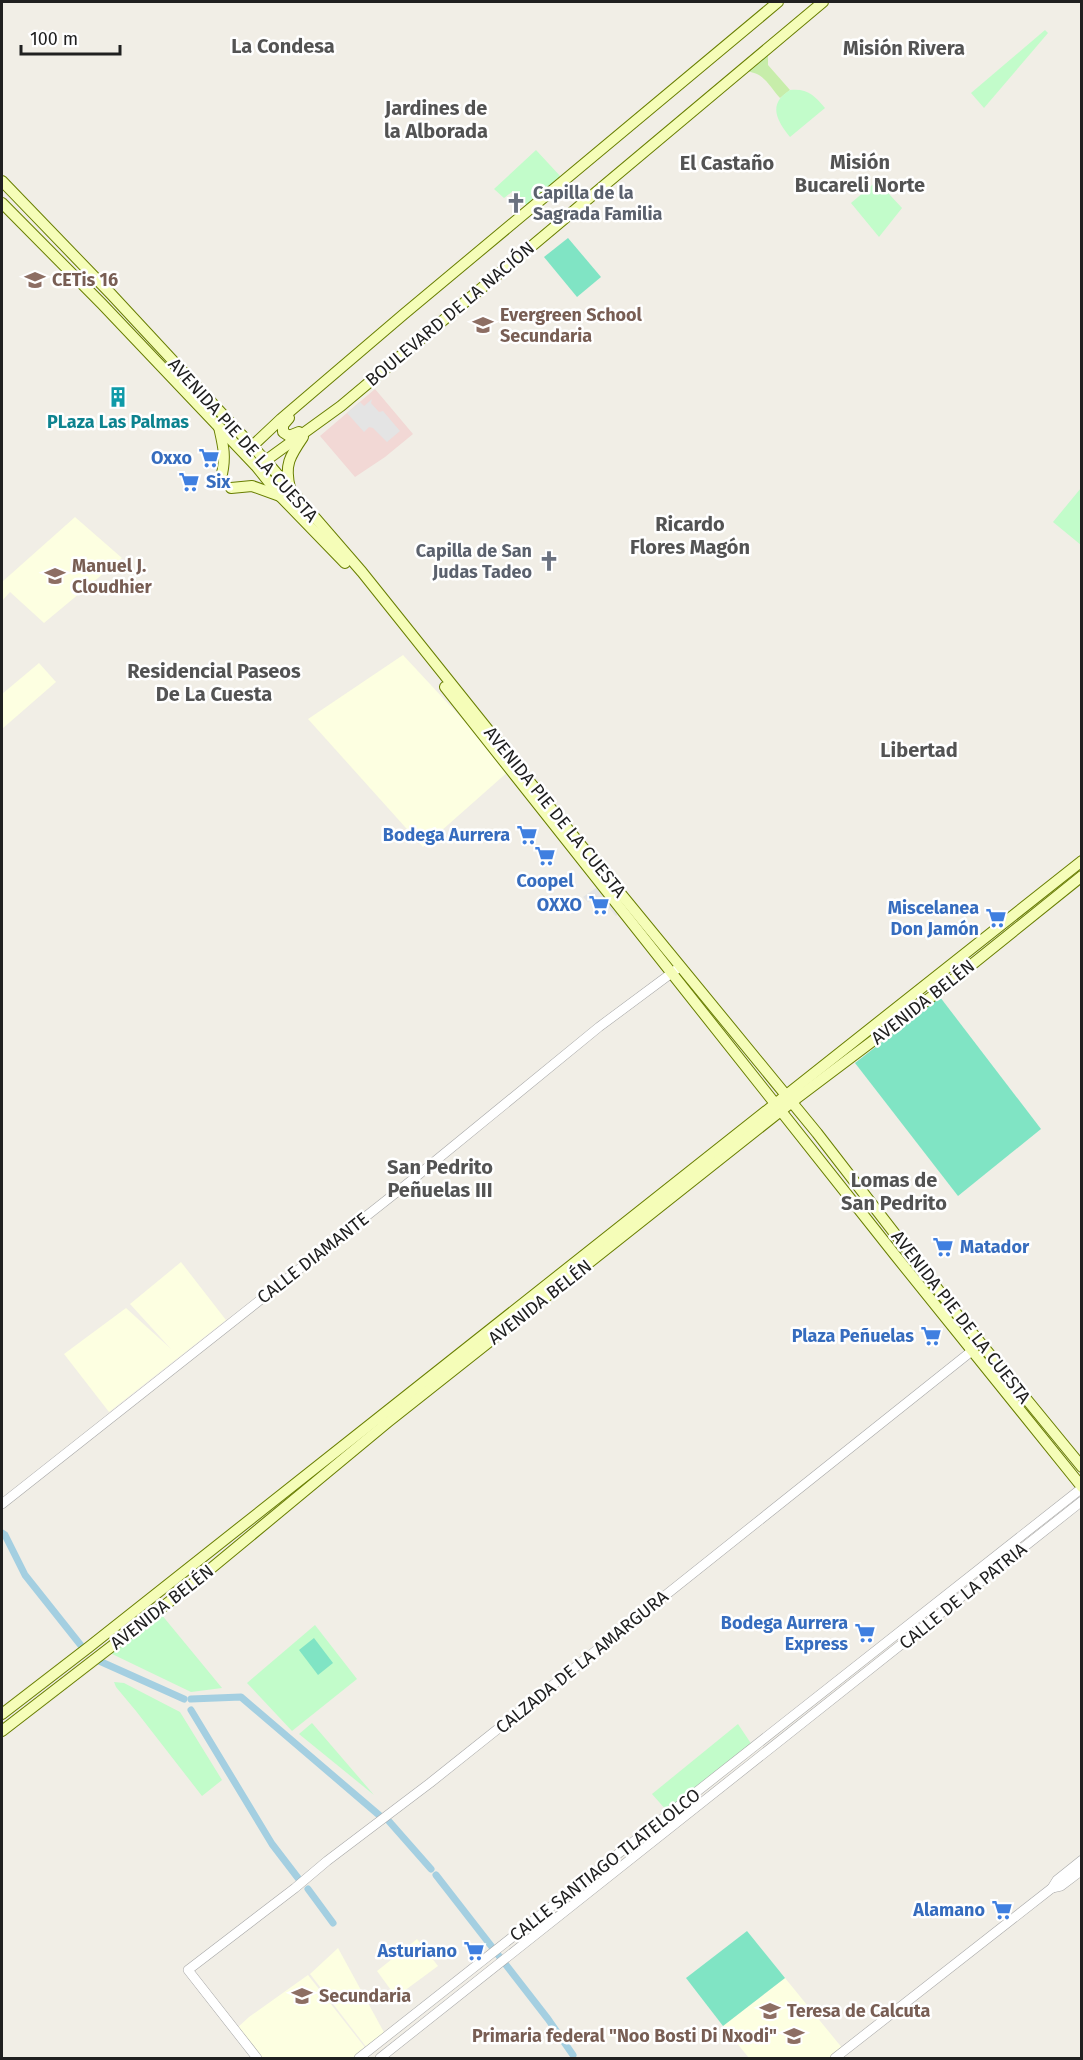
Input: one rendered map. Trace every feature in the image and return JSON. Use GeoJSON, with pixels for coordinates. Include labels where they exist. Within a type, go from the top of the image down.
{"type":"FeatureCollection","features":[{"type":"Feature","properties":{"kind":"main road","name":"BOULEVARD DE LA NACIÓN"},"geometry":{"type":"LineString","coordinates":[[248,450],[327,380],[778,2]]}},
{"type":"Feature","properties":{"kind":"main road","name":"BOULEVARD DE LA NACIÓN"},"geometry":{"type":"LineString","coordinates":[[261,464],[341,406],[823,2]]}},
{"type":"Feature","properties":{"kind":"main road","name":"AVENIDA PIE DE LA CUESTA"},"geometry":{"type":"LineString","coordinates":[[2,181],[111,294],[248,450],[292,493],[362,572],[676,970],[778,1107],[891,1251],[1082,1487]]}},
{"type":"Feature","properties":{"kind":"main road","name":"AVENIDA PIE DE LA CUESTA"},"geometry":{"type":"LineString","coordinates":[[2,203],[219,427],[248,450]]}},
{"type":"Feature","properties":{"kind":"main road"},"geometry":{"type":"LineString","coordinates":[[310,427],[289,436],[282,430],[284,423],[327,380]]}},
{"type":"Feature","properties":{"kind":"main road"},"geometry":{"type":"LineString","coordinates":[[219,427],[225,449],[222,474]]}},
{"type":"Feature","properties":{"kind":"main road"},"geometry":{"type":"LineString","coordinates":[[292,493],[287,477],[289,458],[310,427]]}},
{"type":"Feature","properties":{"kind":"main road","name":"AVENIDA PIE DE LA CUESTA"},"geometry":{"type":"LineString","coordinates":[[261,464],[280,496],[354,573],[676,970],[789,1098],[960,1318],[1082,1467]]}},
{"type":"Feature","properties":{"kind":"main road"},"geometry":{"type":"LineString","coordinates":[[231,488],[252,486],[280,496]]}},
{"type":"Feature","properties":{"kind":"main road","name":"AVENIDA BELÉN"},"geometry":{"type":"LineString","coordinates":[[2,1731],[191,1585],[388,1422],[1082,861]]}},
{"type":"Feature","properties":{"kind":"main road","name":"AVENIDA BELÉN"},"geometry":{"type":"LineString","coordinates":[[789,1098],[939,991],[1082,876]]}},
{"type":"Feature","properties":{"kind":"main road","name":"AVENIDA BELÉN"},"geometry":{"type":"LineString","coordinates":[[2,1711],[89,1647],[778,1107]]}},
{"type":"Feature","properties":{"kind":"street","name":"CALLE DIAMANTE"},"geometry":{"type":"LineString","coordinates":[[2,1504],[412,1180],[582,1041],[676,970]]}},
{"type":"Feature","properties":{"kind":"street","name":"CALZADA DE LA AMARGURA"},"geometry":{"type":"LineString","coordinates":[[257,2058],[188,1970],[430,1783],[973,1350]]}},
{"type":"Feature","properties":{"kind":"street","name":"CALLE DE LA PATRIA"},"geometry":{"type":"LineString","coordinates":[[851,1670],[1082,1487]]}},
{"type":"Feature","properties":{"kind":"street","name":"CALLE DE LA PATRIA"},"geometry":{"type":"LineString","coordinates":[[845,1690],[1082,1501]]}},
{"type":"Feature","properties":{"kind":"street","name":"CALLE SANTIAGO TLATELOLCO"},"geometry":{"type":"LineString","coordinates":[[359,2058],[851,1670]]}},
{"type":"Feature","properties":{"kind":"street","name":"CALLE SANTIAGO TLATELOLCO"},"geometry":{"type":"LineString","coordinates":[[380,2058],[845,1690]]}},
{"type":"Feature","properties":{"kind":"street"},"geometry":{"type":"LineString","coordinates":[[2,1711],[13,1722]]}},
{"type":"Feature","properties":{"kind":"street"},"geometry":{"type":"LineString","coordinates":[[835,2058],[1056,1885],[1082,1860]]}},
{"type":"Feature","properties":{"kind":"street"},"geometry":{"type":"LineString","coordinates":[[1056,1885],[1082,1870]]}},
{"type":"Feature","properties":{"kind":"shaded area"},"geometry":{"type":"Polygon","coordinates":[[[375,389],[413,434],[385,457],[355,477],[320,436],[375,389]]]}},
{"type":"Feature","properties":{"kind":"shaded area"},"geometry":{"type":"Polygon","coordinates":[[[372,399],[371,403],[379,412],[383,411],[400,431],[387,442],[373,428],[369,427],[364,432],[347,413],[360,402],[364,406],[372,399]]]}},
{"type":"Feature","properties":{"kind":"shaded area","name":"Manuel J. Cloudhier"},"geometry":{"type":"Polygon","coordinates":[[[75,517],[122,558],[44,623],[10,592],[2,601],[2,582],[75,517]]]}},
{"type":"Feature","properties":{"kind":"shaded area"},"geometry":{"type":"Polygon","coordinates":[[[403,655],[510,770],[423,847],[308,719],[403,655]]]}},
{"type":"Feature","properties":{"kind":"shaded area"},"geometry":{"type":"Polygon","coordinates":[[[39,663],[56,682],[2,729],[2,694],[39,663]]]}},
{"type":"Feature","properties":{"kind":"shaded area"},"geometry":{"type":"Polygon","coordinates":[[[599,886],[621,911],[616,916],[601,898],[593,898],[588,902],[583,897],[599,886]]]}},
{"type":"Feature","properties":{"kind":"shaded area"},"geometry":{"type":"Polygon","coordinates":[[[181,1262],[226,1320],[109,1412],[64,1354],[126,1308],[171,1349],[130,1304],[181,1262]]]}},
{"type":"Feature","properties":{"kind":"shaded area"},"geometry":{"type":"Polygon","coordinates":[[[417,1939],[438,1966],[396,1997],[377,1971],[417,1939]]]}},
{"type":"Feature","properties":{"kind":"shaded area"},"geometry":{"type":"Polygon","coordinates":[[[338,1948],[386,2036],[367,2048],[310,1974],[338,1948]]]}},
{"type":"Feature","properties":{"kind":"shaded area","name":"Secundaria"},"geometry":{"type":"Polygon","coordinates":[[[308,1975],[367,2050],[356,2058],[261,2058],[236,2029],[249,2017],[308,1975]]]}},
{"type":"Feature","properties":{"kind":"shaded area"},"geometry":{"type":"Polygon","coordinates":[[[785,1978],[843,2049],[831,2058],[749,2058],[723,2026],[785,1978]]]}},
{"type":"Feature","properties":{"kind":"green space"},"geometry":{"type":"Polygon","coordinates":[[[1045,30],[1048,33],[984,108],[971,93],[1045,30]]]}},
{"type":"Feature","properties":{"kind":"green space"},"geometry":{"type":"Polygon","coordinates":[[[774,42],[768,55],[768,65],[790,90],[780,98],[763,78],[753,73],[738,72],[774,42]]]}},
{"type":"Feature","properties":{"kind":"green space"},"geometry":{"type":"Polygon","coordinates":[[[790,90],[810,93],[825,108],[790,137],[778,119],[776,107],[778,101],[790,90]]]}},
{"type":"Feature","properties":{"kind":"green space"},"geometry":{"type":"Polygon","coordinates":[[[536,150],[562,178],[528,207],[513,191],[504,198],[494,189],[536,150]]]}},
{"type":"Feature","properties":{"kind":"green space"},"geometry":{"type":"Polygon","coordinates":[[[877,181],[902,208],[879,237],[851,203],[877,181]]]}},
{"type":"Feature","properties":{"kind":"green space"},"geometry":{"type":"Polygon","coordinates":[[[568,238],[601,277],[577,297],[544,257],[568,238]]]}},
{"type":"Feature","properties":{"kind":"green space"},"geometry":{"type":"Polygon","coordinates":[[[1081,488],[1081,545],[1053,522],[1081,488]]]}},
{"type":"Feature","properties":{"kind":"green space"},"geometry":{"type":"Polygon","coordinates":[[[940,997],[1041,1129],[958,1196],[855,1063],[940,997]]]}},
{"type":"Feature","properties":{"kind":"green space"},"geometry":{"type":"Polygon","coordinates":[[[161,1614],[222,1688],[191,1692],[110,1653],[161,1614]]]}},
{"type":"Feature","properties":{"kind":"green space"},"geometry":{"type":"Polygon","coordinates":[[[315,1625],[357,1679],[292,1731],[247,1683],[315,1625]]]}},
{"type":"Feature","properties":{"kind":"green space"},"geometry":{"type":"Polygon","coordinates":[[[314,1638],[333,1663],[318,1675],[299,1650],[314,1638]]]}},
{"type":"Feature","properties":{"kind":"green space"},"geometry":{"type":"Polygon","coordinates":[[[114,1682],[124,1683],[180,1712],[222,1780],[202,1796],[114,1682]]]}},
{"type":"Feature","properties":{"kind":"green space"},"geometry":{"type":"Polygon","coordinates":[[[312,1723],[374,1795],[299,1734],[312,1723]]]}},
{"type":"Feature","properties":{"kind":"green space"},"geometry":{"type":"Polygon","coordinates":[[[738,1724],[752,1745],[667,1811],[652,1794],[738,1724]]]}},
{"type":"Feature","properties":{"kind":"green space"},"geometry":{"type":"Polygon","coordinates":[[[747,1931],[785,1978],[723,2026],[686,1978],[747,1931]]]}},
{"type":"Feature","properties":{"kind":"waterway"},"geometry":{"type":"LineString","coordinates":[[2,1533],[25,1575],[83,1648]]}},
{"type":"Feature","properties":{"kind":"waterway"},"geometry":{"type":"LineString","coordinates":[[97,1660],[184,1699]]}},
{"type":"Feature","properties":{"kind":"waterway"},"geometry":{"type":"LineString","coordinates":[[191,1699],[241,1697],[379,1815]]}},
{"type":"Feature","properties":{"kind":"waterway"},"geometry":{"type":"LineString","coordinates":[[191,1710],[272,1844],[298,1878]]}},
{"type":"Feature","properties":{"kind":"waterway"},"geometry":{"type":"LineString","coordinates":[[387,1819],[431,1869]]}},
{"type":"Feature","properties":{"kind":"waterway"},"geometry":{"type":"LineString","coordinates":[[436,1875],[548,2019],[573,2055]]}},
{"type":"Feature","properties":{"kind":"waterway"},"geometry":{"type":"LineString","coordinates":[[308,1889],[333,1923]]}},
{"type":"Feature","properties":{"kind":"place","name":"Capilla de la Sagrada Familia"},"geometry":{"type":"Point","coordinates":[516,203]}},
{"type":"Feature","properties":{"kind":"place","name":"CETis 16"},"geometry":{"type":"Point","coordinates":[35,280]}},
{"type":"Feature","properties":{"kind":"place","name":"Evergreen School Secundaria"},"geometry":{"type":"Point","coordinates":[483,325]}},
{"type":"Feature","properties":{"kind":"place","name":"PLaza Las Palmas"},"geometry":{"type":"Point","coordinates":[118,397]}},
{"type":"Feature","properties":{"kind":"place","name":"Oxxo"},"geometry":{"type":"Point","coordinates":[209,458]}},
{"type":"Feature","properties":{"kind":"place","name":"Six"},"geometry":{"type":"Point","coordinates":[189,482]}},
{"type":"Feature","properties":{"kind":"place","name":"Capilla de San Judas Tadeo"},"geometry":{"type":"Point","coordinates":[549,561]}},
{"type":"Feature","properties":{"kind":"place","name":"Manuel J. Cloudhier"},"geometry":{"type":"Point","coordinates":[55,576]}},
{"type":"Feature","properties":{"kind":"place","name":"Bodega Aurrera"},"geometry":{"type":"Point","coordinates":[527,835]}},
{"type":"Feature","properties":{"kind":"place","name":"Coopel"},"geometry":{"type":"Point","coordinates":[545,856]}},
{"type":"Feature","properties":{"kind":"place","name":"OXXO"},"geometry":{"type":"Point","coordinates":[599,905]}},
{"type":"Feature","properties":{"kind":"place","name":"Miscelanea Don Jamón"},"geometry":{"type":"Point","coordinates":[996,918]}},
{"type":"Feature","properties":{"kind":"place","name":"Matador"},"geometry":{"type":"Point","coordinates":[943,1247]}},
{"type":"Feature","properties":{"kind":"place","name":"Plaza Peñuelas"},"geometry":{"type":"Point","coordinates":[931,1336]}},
{"type":"Feature","properties":{"kind":"place","name":"Bodega Aurrera Express"},"geometry":{"type":"Point","coordinates":[865,1633]}},
{"type":"Feature","properties":{"kind":"place","name":"Alamano"},"geometry":{"type":"Point","coordinates":[1002,1910]}},
{"type":"Feature","properties":{"kind":"place","name":"Asturiano"},"geometry":{"type":"Point","coordinates":[474,1951]}},
{"type":"Feature","properties":{"kind":"place","name":"Secundaria"},"geometry":{"type":"Point","coordinates":[302,1996]}},
{"type":"Feature","properties":{"kind":"place","name":"Teresa de Calcuta"},"geometry":{"type":"Point","coordinates":[770,2011]}},
{"type":"Feature","properties":{"kind":"place","name":"Primaria federal \"Noo Bosti Di Nxodi\""},"geometry":{"type":"Point","coordinates":[794,2036]}},
{"type":"Feature","properties":{"kind":"district","name":"La Condesa"},"geometry":{"type":"Point","coordinates":[283,46]}},
{"type":"Feature","properties":{"kind":"district","name":"Misión Rivera"},"geometry":{"type":"Point","coordinates":[904,48]}},
{"type":"Feature","properties":{"kind":"district","name":"Jardines de la Alborada"},"geometry":{"type":"Point","coordinates":[436,120]}},
{"type":"Feature","properties":{"kind":"district","name":"El Castaño"},"geometry":{"type":"Point","coordinates":[727,163]}},
{"type":"Feature","properties":{"kind":"district","name":"Misión Bucareli Norte"},"geometry":{"type":"Point","coordinates":[860,174]}},
{"type":"Feature","properties":{"kind":"district","name":"Ricardo Flores Magón"},"geometry":{"type":"Point","coordinates":[690,536]}},
{"type":"Feature","properties":{"kind":"district","name":"Residencial Paseos De La Cuesta"},"geometry":{"type":"Point","coordinates":[214,682]}},
{"type":"Feature","properties":{"kind":"district","name":"Libertad"},"geometry":{"type":"Point","coordinates":[919,750]}},
{"type":"Feature","properties":{"kind":"district","name":"San Pedrito Peñuelas III"},"geometry":{"type":"Point","coordinates":[440,1178]}},
{"type":"Feature","properties":{"kind":"district","name":"Lomas de San Pedrito"},"geometry":{"type":"Point","coordinates":[894,1192]}}]}
